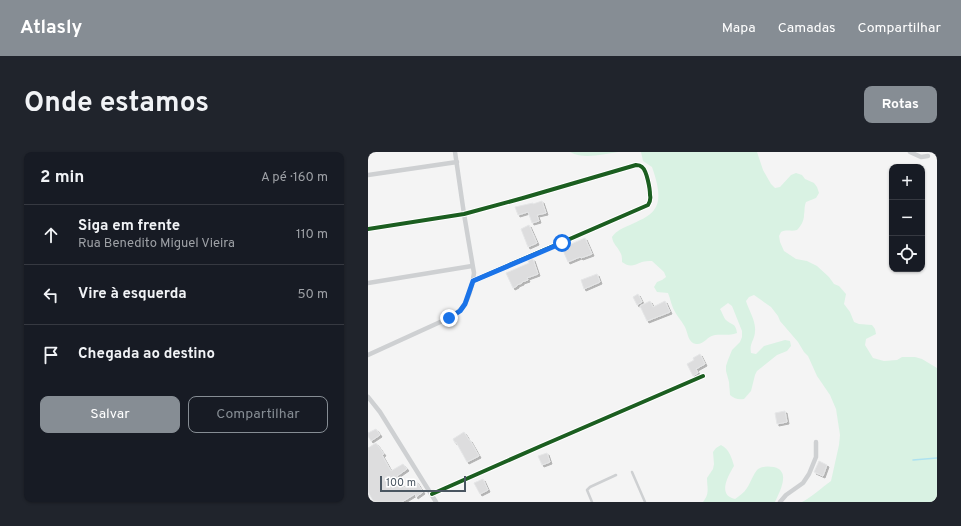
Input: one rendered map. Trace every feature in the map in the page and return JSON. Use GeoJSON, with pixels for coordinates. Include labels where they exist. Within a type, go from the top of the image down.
{"type":"FeatureCollection","features":[{"type":"Feature","properties":{"kind":"street"},"geometry":{"type":"LineString","coordinates":[[368,354],[449,318],[460,311],[465,304],[473,281],[474,273],[455,152]]}},
{"type":"Feature","properties":{"kind":"street"},"geometry":{"type":"LineString","coordinates":[[910,152],[921,157],[928,156]]}},
{"type":"Feature","properties":{"kind":"street"},"geometry":{"type":"LineString","coordinates":[[368,175],[456,162]]}},
{"type":"Feature","properties":{"kind":"street"},"geometry":{"type":"LineString","coordinates":[[368,229],[464,214],[636,165],[640,166],[646,171],[650,195],[648,205],[473,281]]}},
{"type":"Feature","properties":{"kind":"street"},"geometry":{"type":"LineString","coordinates":[[368,283],[472,266]]}},
{"type":"Feature","properties":{"kind":"street"},"geometry":{"type":"LineString","coordinates":[[432,494],[703,376]]}},
{"type":"Feature","properties":{"kind":"street"},"geometry":{"type":"LineString","coordinates":[[368,397],[380,412],[436,502]]}},
{"type":"Feature","properties":{"kind":"street"},"geometry":{"type":"LineString","coordinates":[[780,502],[786,495],[803,483],[809,474],[816,457],[816,442]]}},
{"type":"Feature","properties":{"kind":"lane"},"geometry":{"type":"LineString","coordinates":[[632,472],[645,502]]}},
{"type":"Feature","properties":{"kind":"lane"},"geometry":{"type":"LineString","coordinates":[[592,502],[587,490],[590,487],[616,475]]}},
{"type":"Feature","properties":{"kind":"green space"},"geometry":{"type":"Polygon","coordinates":[[[570,152],[618,152],[582,156],[570,152]]]}},
{"type":"Feature","properties":{"kind":"green space"},"geometry":{"type":"Polygon","coordinates":[[[641,152],[757,152],[763,170],[775,188],[780,187],[791,175],[796,173],[814,183],[819,193],[816,198],[806,202],[801,225],[797,230],[781,232],[779,236],[780,242],[784,251],[796,259],[807,261],[817,266],[834,284],[839,286],[846,294],[844,304],[850,312],[854,322],[872,325],[876,334],[866,339],[865,345],[873,358],[884,361],[897,360],[902,357],[915,357],[922,359],[937,368],[937,502],[802,502],[831,481],[840,435],[836,409],[830,395],[817,376],[808,356],[798,342],[780,321],[771,307],[754,295],[749,297],[746,301],[755,327],[751,353],[756,354],[764,346],[785,340],[790,341],[791,346],[787,351],[777,355],[757,371],[751,391],[744,399],[733,397],[730,395],[726,366],[732,350],[740,342],[742,331],[732,306],[728,303],[720,309],[725,319],[734,325],[737,333],[715,335],[699,344],[693,343],[690,340],[685,327],[674,311],[668,293],[657,292],[654,287],[657,282],[666,277],[664,272],[652,261],[632,265],[627,265],[622,262],[621,254],[612,237],[620,230],[649,215],[657,205],[658,200],[658,189],[652,167],[643,161],[641,152]]]}},
{"type":"Feature","properties":{"kind":"green space"},"geometry":{"type":"Polygon","coordinates":[[[721,445],[728,451],[734,466],[727,480],[725,489],[726,494],[735,499],[746,490],[758,469],[766,466],[774,467],[779,469],[783,477],[783,482],[775,502],[703,502],[708,488],[707,478],[713,469],[714,464],[713,452],[721,445]]]}},
{"type":"Feature","properties":{"kind":"building"},"geometry":{"type":"Polygon","coordinates":[[[542,201],[546,213],[537,215],[539,221],[532,223],[528,212],[518,215],[515,207],[542,201]]]}},
{"type":"Feature","properties":{"kind":"building"},"geometry":{"type":"Polygon","coordinates":[[[529,225],[537,243],[528,247],[521,229],[529,225]]]}},
{"type":"Feature","properties":{"kind":"building"},"geometry":{"type":"Polygon","coordinates":[[[585,238],[592,254],[568,262],[562,248],[585,238]]]}},
{"type":"Feature","properties":{"kind":"building"},"geometry":{"type":"Polygon","coordinates":[[[533,259],[538,274],[527,278],[528,280],[513,288],[506,273],[529,263],[528,261],[533,259]]]}},
{"type":"Feature","properties":{"kind":"building"},"geometry":{"type":"Polygon","coordinates":[[[597,274],[600,282],[584,289],[581,280],[597,274]]]}},
{"type":"Feature","properties":{"kind":"building"},"geometry":{"type":"Polygon","coordinates":[[[638,294],[642,302],[637,305],[633,297],[638,294]]]}},
{"type":"Feature","properties":{"kind":"building"},"geometry":{"type":"Polygon","coordinates":[[[650,301],[653,307],[665,301],[670,312],[647,321],[640,306],[650,301]]]}},
{"type":"Feature","properties":{"kind":"building"},"geometry":{"type":"Polygon","coordinates":[[[700,354],[705,364],[696,369],[698,373],[693,376],[687,364],[700,354]]]}},
{"type":"Feature","properties":{"kind":"building"},"geometry":{"type":"Polygon","coordinates":[[[785,411],[787,422],[777,424],[775,413],[785,411]]]}},
{"type":"Feature","properties":{"kind":"building"},"geometry":{"type":"Polygon","coordinates":[[[376,429],[380,435],[371,441],[368,433],[376,429]]]}},
{"type":"Feature","properties":{"kind":"building"},"geometry":{"type":"Polygon","coordinates":[[[464,432],[479,456],[467,462],[453,439],[464,432]]]}},
{"type":"Feature","properties":{"kind":"building"},"geometry":{"type":"Polygon","coordinates":[[[376,443],[384,454],[382,455],[391,471],[403,464],[407,469],[397,476],[404,488],[416,481],[423,492],[416,497],[415,494],[402,502],[374,502],[368,492],[368,448],[376,443]]]}},
{"type":"Feature","properties":{"kind":"building"},"geometry":{"type":"Polygon","coordinates":[[[547,453],[550,462],[542,465],[538,456],[547,453]]]}},
{"type":"Feature","properties":{"kind":"building"},"geometry":{"type":"Polygon","coordinates":[[[819,461],[827,465],[823,476],[814,472],[819,461]]]}},
{"type":"Feature","properties":{"kind":"building"},"geometry":{"type":"Polygon","coordinates":[[[483,479],[488,490],[480,494],[474,483],[483,479]]]}},
{"type":"Feature","properties":{"kind":"waterway"},"geometry":{"type":"LineString","coordinates":[[913,460],[937,458]]}},
{"type":"Feature","properties":{"kind":"cycle path"},"geometry":{"type":"LineString","coordinates":[[368,229],[464,214],[636,165],[640,165],[644,169],[647,176],[649,189],[650,202],[648,205],[473,281]]}},
{"type":"Feature","properties":{"kind":"cycle path"},"geometry":{"type":"LineString","coordinates":[[432,494],[703,376]]}},
{"type":"Feature","properties":{"kind":"route"},"geometry":{"type":"LineString","coordinates":[[449,318],[460,311],[465,304],[473,281],[562,243]]}}]}
